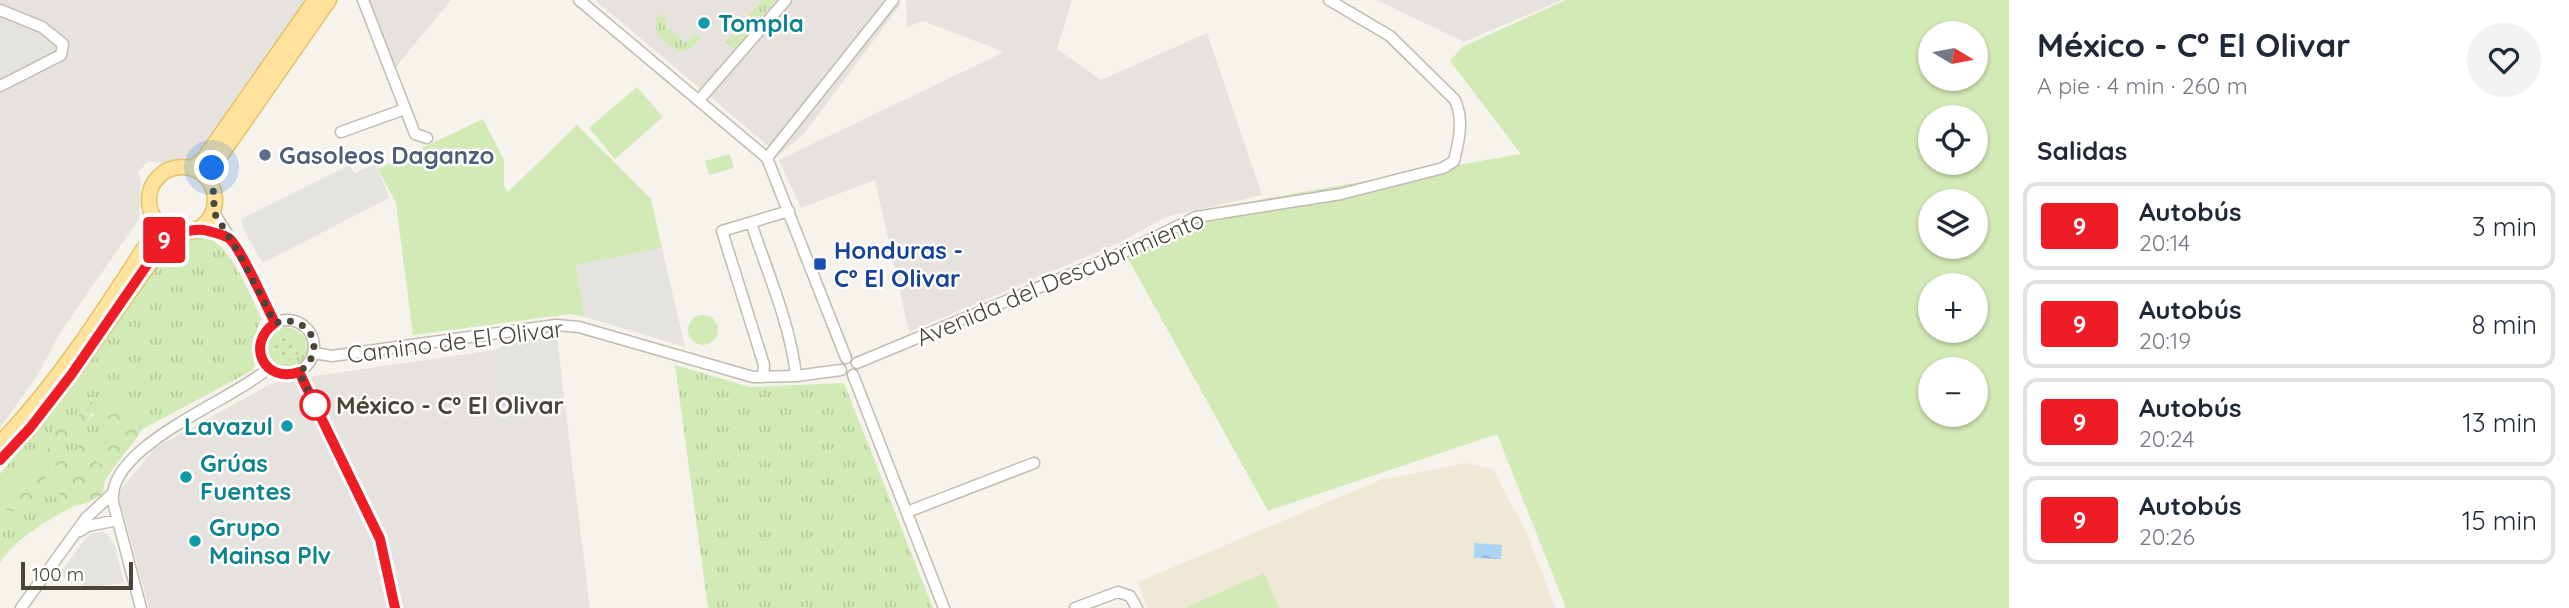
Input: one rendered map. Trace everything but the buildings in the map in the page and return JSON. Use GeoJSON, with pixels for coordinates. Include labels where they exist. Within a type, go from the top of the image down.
{"type":"FeatureCollection","features":[{"type":"Feature","properties":{"kind":"main road"},"geometry":{"type":"LineString","coordinates":[[191,168],[203,160],[315,0]]}},
{"type":"Feature","properties":{"kind":"main road"},"geometry":{"type":"LineString","coordinates":[[208,180],[212,168],[226,147],[329,0]]}},
{"type":"Feature","properties":{"kind":"main road"},"geometry":{"type":"LineString","coordinates":[[191,168],[208,180],[215,195],[213,211],[199,229],[172,232],[157,222],[151,212],[151,188],[167,170],[191,168]]}},
{"type":"Feature","properties":{"kind":"main road"},"geometry":{"type":"LineString","coordinates":[[0,443],[23,419],[82,342],[150,239],[157,222]]}},
{"type":"Feature","properties":{"kind":"main road"},"geometry":{"type":"LineString","coordinates":[[0,460],[30,428],[71,375],[172,232]]}},
{"type":"Feature","properties":{"kind":"street"},"geometry":{"type":"LineString","coordinates":[[363,0],[415,134],[427,138]]}},
{"type":"Feature","properties":{"kind":"street"},"geometry":{"type":"LineString","coordinates":[[579,0],[767,158],[846,358]]}},
{"type":"Feature","properties":{"kind":"street"},"geometry":{"type":"LineString","coordinates":[[699,100],[786,0]]}},
{"type":"Feature","properties":{"kind":"street"},"geometry":{"type":"LineString","coordinates":[[767,158],[893,0]]}},
{"type":"Feature","properties":{"kind":"street","name":"Avenida del Descubrimiento"},"geometry":{"type":"LineString","coordinates":[[858,363],[1131,248],[1196,217],[1341,194],[1443,168],[1454,162],[1460,136],[1461,113],[1455,100],[1390,36],[1329,0]]}},
{"type":"Feature","properties":{"kind":"street"},"geometry":{"type":"LineString","coordinates":[[0,10],[42,27],[63,44],[64,48],[61,55],[0,86]]}},
{"type":"Feature","properties":{"kind":"street"},"geometry":{"type":"LineString","coordinates":[[341,132],[405,109]]}},
{"type":"Feature","properties":{"kind":"street"},"geometry":{"type":"LineString","coordinates":[[213,211],[237,250],[275,323]]}},
{"type":"Feature","properties":{"kind":"street"},"geometry":{"type":"LineString","coordinates":[[764,377],[764,365],[722,231],[789,211]]}},
{"type":"Feature","properties":{"kind":"street"},"geometry":{"type":"LineString","coordinates":[[751,223],[782,317],[795,362],[796,376]]}},
{"type":"Feature","properties":{"kind":"street"},"geometry":{"type":"LineString","coordinates":[[199,229],[229,238]]}},
{"type":"Feature","properties":{"kind":"street"},"geometry":{"type":"LineString","coordinates":[[292,320],[306,328],[314,343],[313,353],[310,362],[299,372],[284,375],[268,368],[260,353],[260,344],[267,328],[275,323],[292,320]]}},
{"type":"Feature","properties":{"kind":"street","name":"Camino de El Olivar"},"geometry":{"type":"LineString","coordinates":[[313,353],[332,356],[556,325],[579,327],[741,373],[764,377],[841,370]]}},
{"type":"Feature","properties":{"kind":"street"},"geometry":{"type":"LineString","coordinates":[[846,358],[855,359],[858,363],[853,375]]}},
{"type":"Feature","properties":{"kind":"street"},"geometry":{"type":"LineString","coordinates":[[846,358],[841,370],[848,376],[853,375]]}},
{"type":"Feature","properties":{"kind":"street"},"geometry":{"type":"LineString","coordinates":[[21,608],[86,518],[112,494],[117,480],[138,451],[254,381],[268,368]]}},
{"type":"Feature","properties":{"kind":"street"},"geometry":{"type":"LineString","coordinates":[[299,372],[380,539],[395,608]]}},
{"type":"Feature","properties":{"kind":"street"},"geometry":{"type":"LineString","coordinates":[[853,375],[944,608]]}},
{"type":"Feature","properties":{"kind":"street"},"geometry":{"type":"LineString","coordinates":[[907,512],[1034,463]]}},
{"type":"Feature","properties":{"kind":"street"},"geometry":{"type":"LineString","coordinates":[[112,494],[141,608]]}},
{"type":"Feature","properties":{"kind":"street"},"geometry":{"type":"LineString","coordinates":[[77,532],[88,526],[118,520]]}},
{"type":"Feature","properties":{"kind":"street"},"geometry":{"type":"LineString","coordinates":[[1074,608],[1118,592],[1130,596],[1137,608]]}},
{"type":"Feature","properties":{"kind":"shaded area"},"geometry":{"type":"Polygon","coordinates":[[[0,0],[315,0],[191,168],[148,161],[138,173],[141,180],[139,219],[60,333],[37,376],[0,428],[0,0]]]}},
{"type":"Feature","properties":{"kind":"shaded area"},"geometry":{"type":"Polygon","coordinates":[[[368,0],[451,0],[395,68],[368,0]]]}},
{"type":"Feature","properties":{"kind":"shaded area"},"geometry":{"type":"Polygon","coordinates":[[[595,0],[899,0],[900,5],[804,134],[779,155],[595,0]]]}},
{"type":"Feature","properties":{"kind":"shaded area"},"geometry":{"type":"Polygon","coordinates":[[[906,0],[1072,0],[1057,49],[1101,80],[1207,33],[1262,195],[1166,217],[1121,242],[909,332],[875,180],[801,208],[779,160],[1004,52],[923,21],[907,27],[906,0]]]}},
{"type":"Feature","properties":{"kind":"shaded area"},"geometry":{"type":"Polygon","coordinates":[[[1377,0],[1562,0],[1464,42],[1377,0]]]}},
{"type":"Feature","properties":{"kind":"shaded area"},"geometry":{"type":"Polygon","coordinates":[[[0,12],[30,25],[56,52],[0,83],[0,12]]]}},
{"type":"Feature","properties":{"kind":"shaded area"},"geometry":{"type":"Polygon","coordinates":[[[376,164],[389,198],[263,263],[244,231],[241,219],[350,165],[354,173],[376,164]]]}},
{"type":"Feature","properties":{"kind":"shaded area"},"geometry":{"type":"Polygon","coordinates":[[[662,248],[685,347],[585,317],[576,265],[662,248]]]}},
{"type":"Feature","properties":{"kind":"shaded area"},"geometry":{"type":"Polygon","coordinates":[[[557,336],[566,414],[496,426],[485,355],[491,355],[504,344],[557,336]]]}},
{"type":"Feature","properties":{"kind":"shaded area"},"geometry":{"type":"Polygon","coordinates":[[[557,341],[590,608],[149,608],[118,493],[155,448],[274,382],[557,341]]]}},
{"type":"Feature","properties":{"kind":"shaded area"},"geometry":{"type":"Polygon","coordinates":[[[1466,463],[1493,469],[1528,536],[1555,608],[1147,608],[1138,582],[1380,480],[1466,463]]]}},
{"type":"Feature","properties":{"kind":"shaded area"},"geometry":{"type":"Polygon","coordinates":[[[103,532],[114,544],[124,583],[82,588],[81,583],[71,583],[59,574],[86,538],[93,533],[103,532]]]}},
{"type":"Feature","properties":{"kind":"green space"},"geometry":{"type":"Polygon","coordinates":[[[762,0],[776,0],[736,48],[733,48],[726,42],[762,0]]]}},
{"type":"Feature","properties":{"kind":"green space"},"geometry":{"type":"Polygon","coordinates":[[[1566,0],[2009,0],[2009,608],[1566,608],[1497,434],[1268,511],[1120,244],[1263,199],[1521,154],[1450,61],[1462,47],[1566,0]]]}},
{"type":"Feature","properties":{"kind":"green space"},"geometry":{"type":"Polygon","coordinates":[[[658,13],[667,20],[664,25],[686,43],[694,34],[701,38],[692,48],[680,51],[673,47],[657,32],[658,13]]]}},
{"type":"Feature","properties":{"kind":"green space"},"geometry":{"type":"Polygon","coordinates":[[[637,87],[663,117],[615,159],[589,128],[637,87]]]}},
{"type":"Feature","properties":{"kind":"green space"},"geometry":{"type":"Polygon","coordinates":[[[483,119],[504,160],[504,186],[508,192],[577,125],[651,199],[662,248],[576,265],[585,317],[570,314],[413,335],[396,203],[378,169],[483,119]]]}},
{"type":"Feature","properties":{"kind":"green space"},"geometry":{"type":"Polygon","coordinates":[[[730,154],[734,168],[709,175],[705,161],[730,154]]]}},
{"type":"Feature","properties":{"kind":"green space"},"geometry":{"type":"Polygon","coordinates":[[[205,237],[214,241],[231,259],[261,318],[252,345],[255,365],[253,370],[141,430],[119,403],[116,424],[128,439],[136,439],[113,468],[98,463],[89,449],[94,440],[76,452],[63,450],[64,440],[94,415],[89,402],[71,425],[55,427],[39,472],[17,480],[0,502],[0,474],[59,404],[167,249],[179,243],[205,237]]]}},
{"type":"Feature","properties":{"kind":"green space"},"geometry":{"type":"Polygon","coordinates":[[[703,315],[709,316],[717,324],[717,336],[709,344],[703,345],[697,344],[689,336],[688,330],[689,324],[697,316],[703,315]]]}},
{"type":"Feature","properties":{"kind":"green space"},"geometry":{"type":"Polygon","coordinates":[[[285,327],[300,333],[307,341],[308,347],[305,358],[297,367],[288,369],[271,360],[267,351],[267,342],[272,333],[285,327]]]}},
{"type":"Feature","properties":{"kind":"green space"},"geometry":{"type":"Polygon","coordinates":[[[286,335],[295,339],[299,348],[295,357],[286,361],[277,357],[273,348],[277,339],[286,335]]]}},
{"type":"Feature","properties":{"kind":"green space"},"geometry":{"type":"Polygon","coordinates":[[[675,365],[750,387],[844,383],[933,608],[708,608],[675,365]]]}},
{"type":"Feature","properties":{"kind":"green space"},"geometry":{"type":"Polygon","coordinates":[[[89,402],[97,402],[93,412],[78,437],[64,440],[63,449],[76,452],[81,439],[95,439],[89,449],[98,463],[113,468],[104,483],[103,494],[87,503],[74,506],[63,500],[53,484],[59,465],[50,470],[36,498],[16,512],[0,509],[0,502],[17,480],[39,472],[55,427],[71,425],[89,402]]]}},
{"type":"Feature","properties":{"kind":"green space"},"geometry":{"type":"Polygon","coordinates":[[[108,403],[119,403],[141,430],[136,439],[128,439],[121,455],[114,456],[107,449],[106,433],[115,424],[106,417],[108,403]]]}},
{"type":"Feature","properties":{"kind":"green space"},"geometry":{"type":"Polygon","coordinates":[[[60,465],[63,500],[74,506],[23,538],[0,563],[0,509],[16,512],[36,498],[50,470],[60,465]]]}},
{"type":"Feature","properties":{"kind":"green space"},"geometry":{"type":"Polygon","coordinates":[[[1264,573],[1279,608],[1185,608],[1264,573]]]}},
{"type":"Feature","properties":{"kind":"water"},"geometry":{"type":"Polygon","coordinates":[[[1474,543],[1502,545],[1501,559],[1474,558],[1474,543]]]}},
{"type":"Feature","properties":{"kind":"bus line","name":"9"},"geometry":{"type":"LineString","coordinates":[[0,460],[30,428],[71,375],[167,236],[172,232],[199,229],[216,233],[229,238],[237,250],[275,323],[262,335],[260,353],[263,362],[275,373],[292,375],[299,372],[380,539],[395,608]]}},
{"type":"Feature","properties":{"kind":"place","name":"Tompla"},"geometry":{"type":"Point","coordinates":[704,23]}},
{"type":"Feature","properties":{"kind":"place","name":"Gasoleos Daganzo"},"geometry":{"type":"Point","coordinates":[265,155]}},
{"type":"Feature","properties":{"kind":"place","name":"Honduras - Cº El Olivar"},"geometry":{"type":"Point","coordinates":[820,264]}},
{"type":"Feature","properties":{"kind":"place","name":"México - Cº El Olivar"},"geometry":{"type":"Point","coordinates":[315,405]}},
{"type":"Feature","properties":{"kind":"place","name":"Lavazul"},"geometry":{"type":"Point","coordinates":[287,426]}},
{"type":"Feature","properties":{"kind":"place","name":"Grúas Fuentes"},"geometry":{"type":"Point","coordinates":[186,477]}},
{"type":"Feature","properties":{"kind":"place","name":"Grupo Mainsa Plv"},"geometry":{"type":"Point","coordinates":[195,541]}},
{"type":"Feature","properties":{"kind":"route"},"geometry":{"type":"LineString","coordinates":[[212,168],[208,180],[215,195],[213,211],[237,250],[275,323],[292,320],[301,324],[311,335],[313,353],[310,362],[299,372],[315,405]]}}]}
